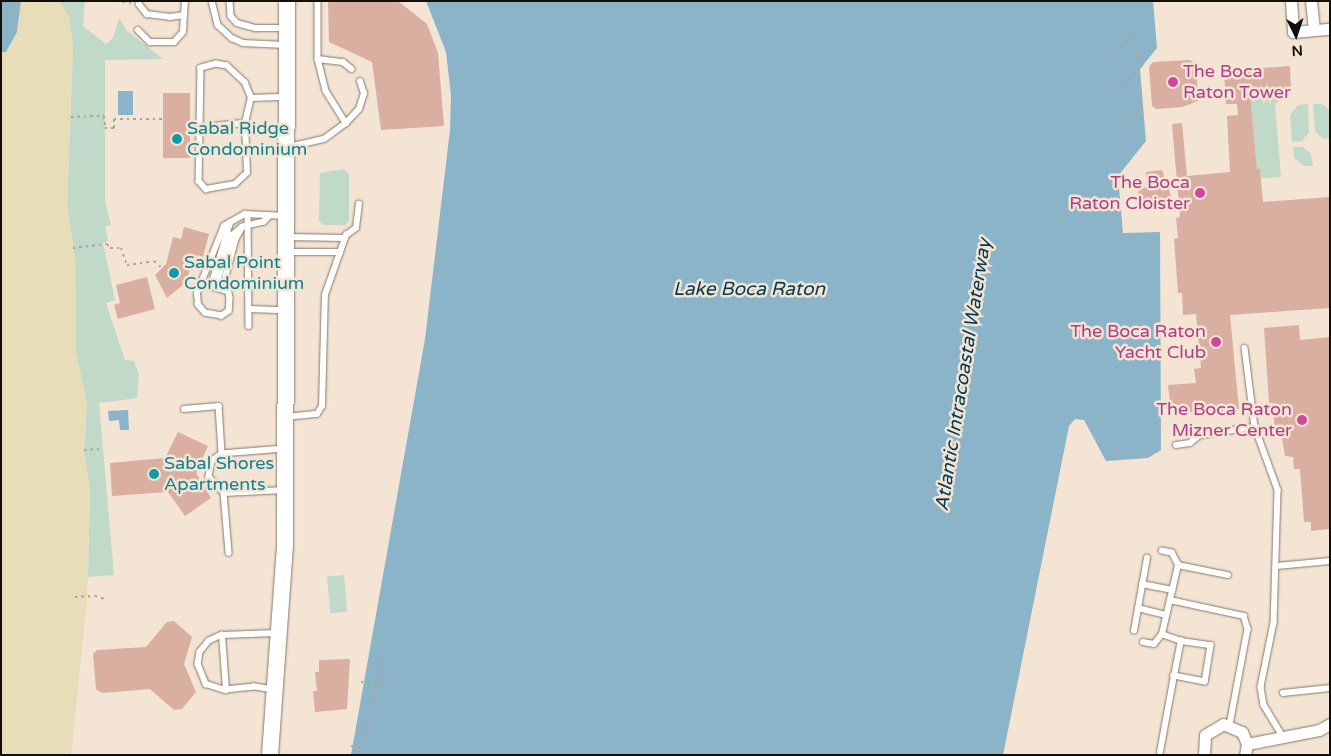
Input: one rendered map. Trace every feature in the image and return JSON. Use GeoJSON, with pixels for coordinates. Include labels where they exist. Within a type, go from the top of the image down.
{"type":"FeatureCollection","features":[{"type":"Feature","properties":{"kind":"main road"},"geometry":{"type":"LineString","coordinates":[[270,755],[280,633],[286,490],[287,1]]}},
{"type":"Feature","properties":{"kind":"street"},"geometry":{"type":"LineString","coordinates":[[1291,1],[1293,32],[1330,29]]}},
{"type":"Feature","properties":{"kind":"street"},"geometry":{"type":"LineString","coordinates":[[1311,1],[1314,30]]}},
{"type":"Feature","properties":{"kind":"street"},"geometry":{"type":"LineString","coordinates":[[1204,755],[1203,742],[1210,730],[1230,725],[1242,732],[1246,750],[1330,724]]}},
{"type":"Feature","properties":{"kind":"lane"},"geometry":{"type":"LineString","coordinates":[[138,30],[150,42],[174,42],[183,32],[185,1]]}},
{"type":"Feature","properties":{"kind":"lane"},"geometry":{"type":"LineString","coordinates":[[212,1],[218,25],[232,38],[243,43],[287,45]]}},
{"type":"Feature","properties":{"kind":"lane"},"geometry":{"type":"LineString","coordinates":[[230,1],[231,16],[237,24],[256,28],[287,28]]}},
{"type":"Feature","properties":{"kind":"lane"},"geometry":{"type":"LineString","coordinates":[[318,1],[318,59],[326,91],[346,124]]}},
{"type":"Feature","properties":{"kind":"lane"},"geometry":{"type":"LineString","coordinates":[[139,4],[153,16],[184,15]]}},
{"type":"Feature","properties":{"kind":"lane"},"geometry":{"type":"LineString","coordinates":[[318,59],[343,62],[352,69]]}},
{"type":"Feature","properties":{"kind":"lane"},"geometry":{"type":"LineString","coordinates":[[216,64],[227,66],[245,83],[251,98],[245,122],[246,173],[234,184],[206,189],[199,181],[201,68],[216,64]]}},
{"type":"Feature","properties":{"kind":"lane"},"geometry":{"type":"LineString","coordinates":[[287,147],[324,139],[346,124],[359,110],[364,94],[360,82]]}},
{"type":"Feature","properties":{"kind":"lane"},"geometry":{"type":"LineString","coordinates":[[251,98],[287,97]]}},
{"type":"Feature","properties":{"kind":"lane"},"geometry":{"type":"LineString","coordinates":[[214,126],[245,122]]}},
{"type":"Feature","properties":{"kind":"lane"},"geometry":{"type":"LineString","coordinates":[[286,417],[316,414],[322,406],[325,295],[346,238],[356,228],[359,204]]}},
{"type":"Feature","properties":{"kind":"lane"},"geometry":{"type":"LineString","coordinates":[[246,226],[236,238],[226,276],[229,311],[222,316],[213,317],[198,305],[197,293],[207,272],[218,234],[224,226],[248,214],[263,213],[269,217],[287,216]]}},
{"type":"Feature","properties":{"kind":"lane"},"geometry":{"type":"LineString","coordinates":[[248,214],[246,226],[249,326]]}},
{"type":"Feature","properties":{"kind":"lane"},"geometry":{"type":"LineString","coordinates":[[230,224],[215,279],[231,236],[246,226],[264,222],[269,217]]}},
{"type":"Feature","properties":{"kind":"lane"},"geometry":{"type":"LineString","coordinates":[[287,245],[346,238]]}},
{"type":"Feature","properties":{"kind":"lane"},"geometry":{"type":"LineString","coordinates":[[287,245],[340,252]]}},
{"type":"Feature","properties":{"kind":"lane"},"geometry":{"type":"LineString","coordinates":[[201,283],[228,292]]}},
{"type":"Feature","properties":{"kind":"lane"},"geometry":{"type":"LineString","coordinates":[[249,309],[287,310]]}},
{"type":"Feature","properties":{"kind":"lane"},"geometry":{"type":"LineString","coordinates":[[1245,348],[1256,427],[1278,490],[1274,623],[1261,687],[1264,706],[1284,738]]}},
{"type":"Feature","properties":{"kind":"lane"},"geometry":{"type":"LineString","coordinates":[[184,409],[219,406],[222,454]]}},
{"type":"Feature","properties":{"kind":"lane"},"geometry":{"type":"LineString","coordinates":[[1176,445],[1190,443],[1200,435],[1213,432],[1256,427]]}},
{"type":"Feature","properties":{"kind":"lane"},"geometry":{"type":"LineString","coordinates":[[229,552],[224,493],[209,477],[212,461],[222,454],[286,449]]}},
{"type":"Feature","properties":{"kind":"lane"},"geometry":{"type":"LineString","coordinates":[[224,493],[286,490]]}},
{"type":"Feature","properties":{"kind":"lane"},"geometry":{"type":"LineString","coordinates":[[1143,642],[1154,644],[1162,634],[1178,565],[1172,553],[1162,551]]}},
{"type":"Feature","properties":{"kind":"lane"},"geometry":{"type":"LineString","coordinates":[[1134,631],[1147,558]]}},
{"type":"Feature","properties":{"kind":"lane"},"geometry":{"type":"LineString","coordinates":[[1276,566],[1330,561]]}},
{"type":"Feature","properties":{"kind":"lane"},"geometry":{"type":"LineString","coordinates":[[1178,565],[1228,575]]}},
{"type":"Feature","properties":{"kind":"lane"},"geometry":{"type":"LineString","coordinates":[[1142,584],[1172,590]]}},
{"type":"Feature","properties":{"kind":"lane"},"geometry":{"type":"LineString","coordinates":[[1170,600],[1244,616],[1248,629],[1230,725]]}},
{"type":"Feature","properties":{"kind":"lane"},"geometry":{"type":"LineString","coordinates":[[1138,608],[1166,615]]}},
{"type":"Feature","properties":{"kind":"lane"},"geometry":{"type":"LineString","coordinates":[[276,690],[254,687],[226,690],[206,684],[198,664],[200,652],[210,641],[222,635],[280,633]]}},
{"type":"Feature","properties":{"kind":"lane"},"geometry":{"type":"LineString","coordinates":[[1162,634],[1180,640],[1211,645],[1205,682],[1174,676]]}},
{"type":"Feature","properties":{"kind":"lane"},"geometry":{"type":"LineString","coordinates":[[222,635],[226,690]]}},
{"type":"Feature","properties":{"kind":"lane"},"geometry":{"type":"LineString","coordinates":[[1160,752],[1180,640]]}},
{"type":"Feature","properties":{"kind":"lane"},"geometry":{"type":"LineString","coordinates":[[1283,692],[1330,688]]}},
{"type":"Feature","properties":{"kind":"path"},"geometry":{"type":"LineString","coordinates":[[116,1],[139,4]]}},
{"type":"Feature","properties":{"kind":"path"},"geometry":{"type":"LineString","coordinates":[[1113,58],[1131,36],[1141,68],[1117,94]]}},
{"type":"Feature","properties":{"kind":"path"},"geometry":{"type":"LineString","coordinates":[[1120,133],[1143,105]]}},
{"type":"Feature","properties":{"kind":"path"},"geometry":{"type":"LineString","coordinates":[[71,117],[104,116],[105,128],[114,128],[114,119],[163,119]]}},
{"type":"Feature","properties":{"kind":"path"},"geometry":{"type":"LineString","coordinates":[[73,248],[107,244],[110,248],[121,248],[127,265],[154,261],[163,269]]}},
{"type":"Feature","properties":{"kind":"path"},"geometry":{"type":"LineString","coordinates":[[84,450],[102,449]]}},
{"type":"Feature","properties":{"kind":"path"},"geometry":{"type":"LineString","coordinates":[[75,597],[95,596],[107,600]]}},
{"type":"Feature","properties":{"kind":"path"},"geometry":{"type":"LineString","coordinates":[[372,716],[383,653]]}},
{"type":"Feature","properties":{"kind":"path"},"geometry":{"type":"LineString","coordinates":[[361,682],[391,687]]}},
{"type":"Feature","properties":{"kind":"path"},"geometry":{"type":"LineString","coordinates":[[357,755],[362,725],[375,727]]}},
{"type":"Feature","properties":{"kind":"path"},"geometry":{"type":"LineString","coordinates":[[351,746],[358,747]]}},
{"type":"Feature","properties":{"kind":"green space"},"geometry":{"type":"Polygon","coordinates":[[[59,1],[85,1],[83,26],[106,44],[113,38],[119,18],[127,31],[163,59],[105,60],[105,202],[111,225],[105,226],[108,241],[103,243],[115,300],[106,303],[125,360],[134,361],[139,375],[137,398],[99,403],[114,575],[88,577],[90,490],[84,450],[87,404],[76,352],[75,257],[67,205],[73,47],[69,16],[59,1]]]}},
{"type":"Feature","properties":{"kind":"green space"},"geometry":{"type":"Polygon","coordinates":[[[1291,90],[1275,104],[1281,177],[1261,178],[1260,169],[1257,169],[1250,94],[1291,90]]]}},
{"type":"Feature","properties":{"kind":"green space"},"geometry":{"type":"Polygon","coordinates":[[[1308,104],[1309,132],[1302,141],[1292,142],[1290,115],[1298,105],[1308,104]]]}},
{"type":"Feature","properties":{"kind":"green space"},"geometry":{"type":"Polygon","coordinates":[[[1313,104],[1322,104],[1330,110],[1330,138],[1323,139],[1315,131],[1313,104]]]}},
{"type":"Feature","properties":{"kind":"green space"},"geometry":{"type":"Polygon","coordinates":[[[1293,147],[1303,147],[1311,154],[1313,166],[1304,166],[1294,158],[1293,147]]]}},
{"type":"Feature","properties":{"kind":"green space"},"geometry":{"type":"Polygon","coordinates":[[[344,169],[349,174],[349,221],[345,225],[323,225],[319,221],[320,173],[344,169]]]}},
{"type":"Feature","properties":{"kind":"green space"},"geometry":{"type":"Polygon","coordinates":[[[344,575],[347,612],[330,613],[327,576],[344,575]]]}},
{"type":"Feature","properties":{"kind":"sand"},"geometry":{"type":"Polygon","coordinates":[[[21,1],[59,1],[69,16],[73,47],[67,205],[75,257],[76,352],[87,404],[84,450],[90,490],[87,601],[71,755],[1,755],[1,52],[6,52],[17,32],[21,1]]]}},
{"type":"Feature","properties":{"kind":"water"},"geometry":{"type":"Polygon","coordinates":[[[1,1],[21,1],[17,32],[6,52],[1,52],[1,1]]]}},
{"type":"Feature","properties":{"kind":"water","name":"Lake Boca Raton"},"geometry":{"type":"Polygon","coordinates":[[[426,1],[1153,1],[1157,48],[1140,69],[1146,141],[1118,176],[1123,233],[1160,232],[1161,450],[1148,458],[1106,461],[1084,420],[1075,419],[1069,426],[1003,755],[351,755],[425,339],[450,130],[451,95],[446,52],[426,1]]]}},
{"type":"Feature","properties":{"kind":"water"},"geometry":{"type":"Polygon","coordinates":[[[118,91],[133,91],[133,115],[118,115],[118,91]]]}},
{"type":"Feature","properties":{"kind":"water"},"geometry":{"type":"Polygon","coordinates":[[[128,410],[129,430],[120,430],[119,420],[109,421],[108,411],[128,410]]]}},
{"type":"Feature","properties":{"kind":"building"},"geometry":{"type":"Polygon","coordinates":[[[328,1],[398,1],[427,24],[438,53],[444,126],[381,130],[372,62],[329,42],[328,1]]]}},
{"type":"Feature","properties":{"kind":"building","name":"The Boca Raton Tower"},"geometry":{"type":"Polygon","coordinates":[[[1190,60],[1196,64],[1198,101],[1182,107],[1156,109],[1152,106],[1149,67],[1153,62],[1190,60]]]}},
{"type":"Feature","properties":{"kind":"building","name":"The Boca Raton Cloister"},"geometry":{"type":"Polygon","coordinates":[[[1290,66],[1291,90],[1250,94],[1257,169],[1260,169],[1263,202],[1330,197],[1330,308],[1230,315],[1239,409],[1205,416],[1205,411],[1171,414],[1168,385],[1196,383],[1194,369],[1201,368],[1196,314],[1183,315],[1182,293],[1178,293],[1174,239],[1178,238],[1176,218],[1180,217],[1172,124],[1182,123],[1187,176],[1230,172],[1227,116],[1238,115],[1237,104],[1226,104],[1224,71],[1290,66]]]}},
{"type":"Feature","properties":{"kind":"building","name":"Sabal Ridge Condominium"},"geometry":{"type":"Polygon","coordinates":[[[163,93],[190,93],[190,158],[163,158],[163,93]]]}},
{"type":"Feature","properties":{"kind":"building"},"geometry":{"type":"Polygon","coordinates":[[[1162,170],[1175,207],[1140,211],[1138,189],[1147,187],[1146,172],[1162,170]]]}},
{"type":"Feature","properties":{"kind":"building"},"geometry":{"type":"Polygon","coordinates":[[[184,227],[209,234],[203,257],[197,255],[184,284],[167,298],[155,275],[166,264],[173,237],[181,239],[184,227]]]}},
{"type":"Feature","properties":{"kind":"building"},"geometry":{"type":"Polygon","coordinates":[[[147,277],[155,309],[118,319],[114,305],[120,303],[116,285],[147,277]]]}},
{"type":"Feature","properties":{"kind":"building","name":"The Boca Raton Mizner Center"},"geometry":{"type":"Polygon","coordinates":[[[1299,325],[1300,340],[1330,337],[1330,529],[1311,531],[1311,522],[1304,522],[1300,469],[1294,469],[1293,457],[1285,456],[1282,438],[1275,437],[1273,403],[1269,403],[1264,328],[1299,325]]]}},
{"type":"Feature","properties":{"kind":"building","name":"Sabal Shores Apartments"},"geometry":{"type":"Polygon","coordinates":[[[178,432],[208,446],[196,473],[211,498],[185,516],[168,492],[112,496],[110,463],[165,458],[178,432]]]}},
{"type":"Feature","properties":{"kind":"building"},"geometry":{"type":"Polygon","coordinates":[[[174,621],[192,637],[184,664],[196,692],[182,709],[174,710],[150,689],[102,693],[96,689],[93,654],[97,650],[146,647],[167,622],[174,621]]]}},
{"type":"Feature","properties":{"kind":"building"},"geometry":{"type":"Polygon","coordinates":[[[350,659],[347,709],[315,712],[313,691],[317,691],[315,672],[319,672],[319,660],[350,659]]]}},
{"type":"Feature","properties":{"kind":"place","name":"The Boca Raton Tower"},"geometry":{"type":"Point","coordinates":[1173,82]}},
{"type":"Feature","properties":{"kind":"place","name":"Sabal Ridge Condominium"},"geometry":{"type":"Point","coordinates":[177,139]}},
{"type":"Feature","properties":{"kind":"place","name":"The Boca Raton Cloister"},"geometry":{"type":"Point","coordinates":[1200,193]}},
{"type":"Feature","properties":{"kind":"place","name":"Sabal Point Condominium"},"geometry":{"type":"Point","coordinates":[174,273]}},
{"type":"Feature","properties":{"kind":"place","name":"The Boca Raton Yacht Club"},"geometry":{"type":"Point","coordinates":[1216,342]}},
{"type":"Feature","properties":{"kind":"place","name":"The Boca Raton Mizner Center"},"geometry":{"type":"Point","coordinates":[1302,420]}},
{"type":"Feature","properties":{"kind":"place","name":"Sabal Shores Apartments"},"geometry":{"type":"Point","coordinates":[154,474]}},
{"type":"Feature","properties":{"kind":"water label","name":"Atlantic Intracoastal Waterway"},"geometry":{"type":"Point","coordinates":[964,375]}}]}
